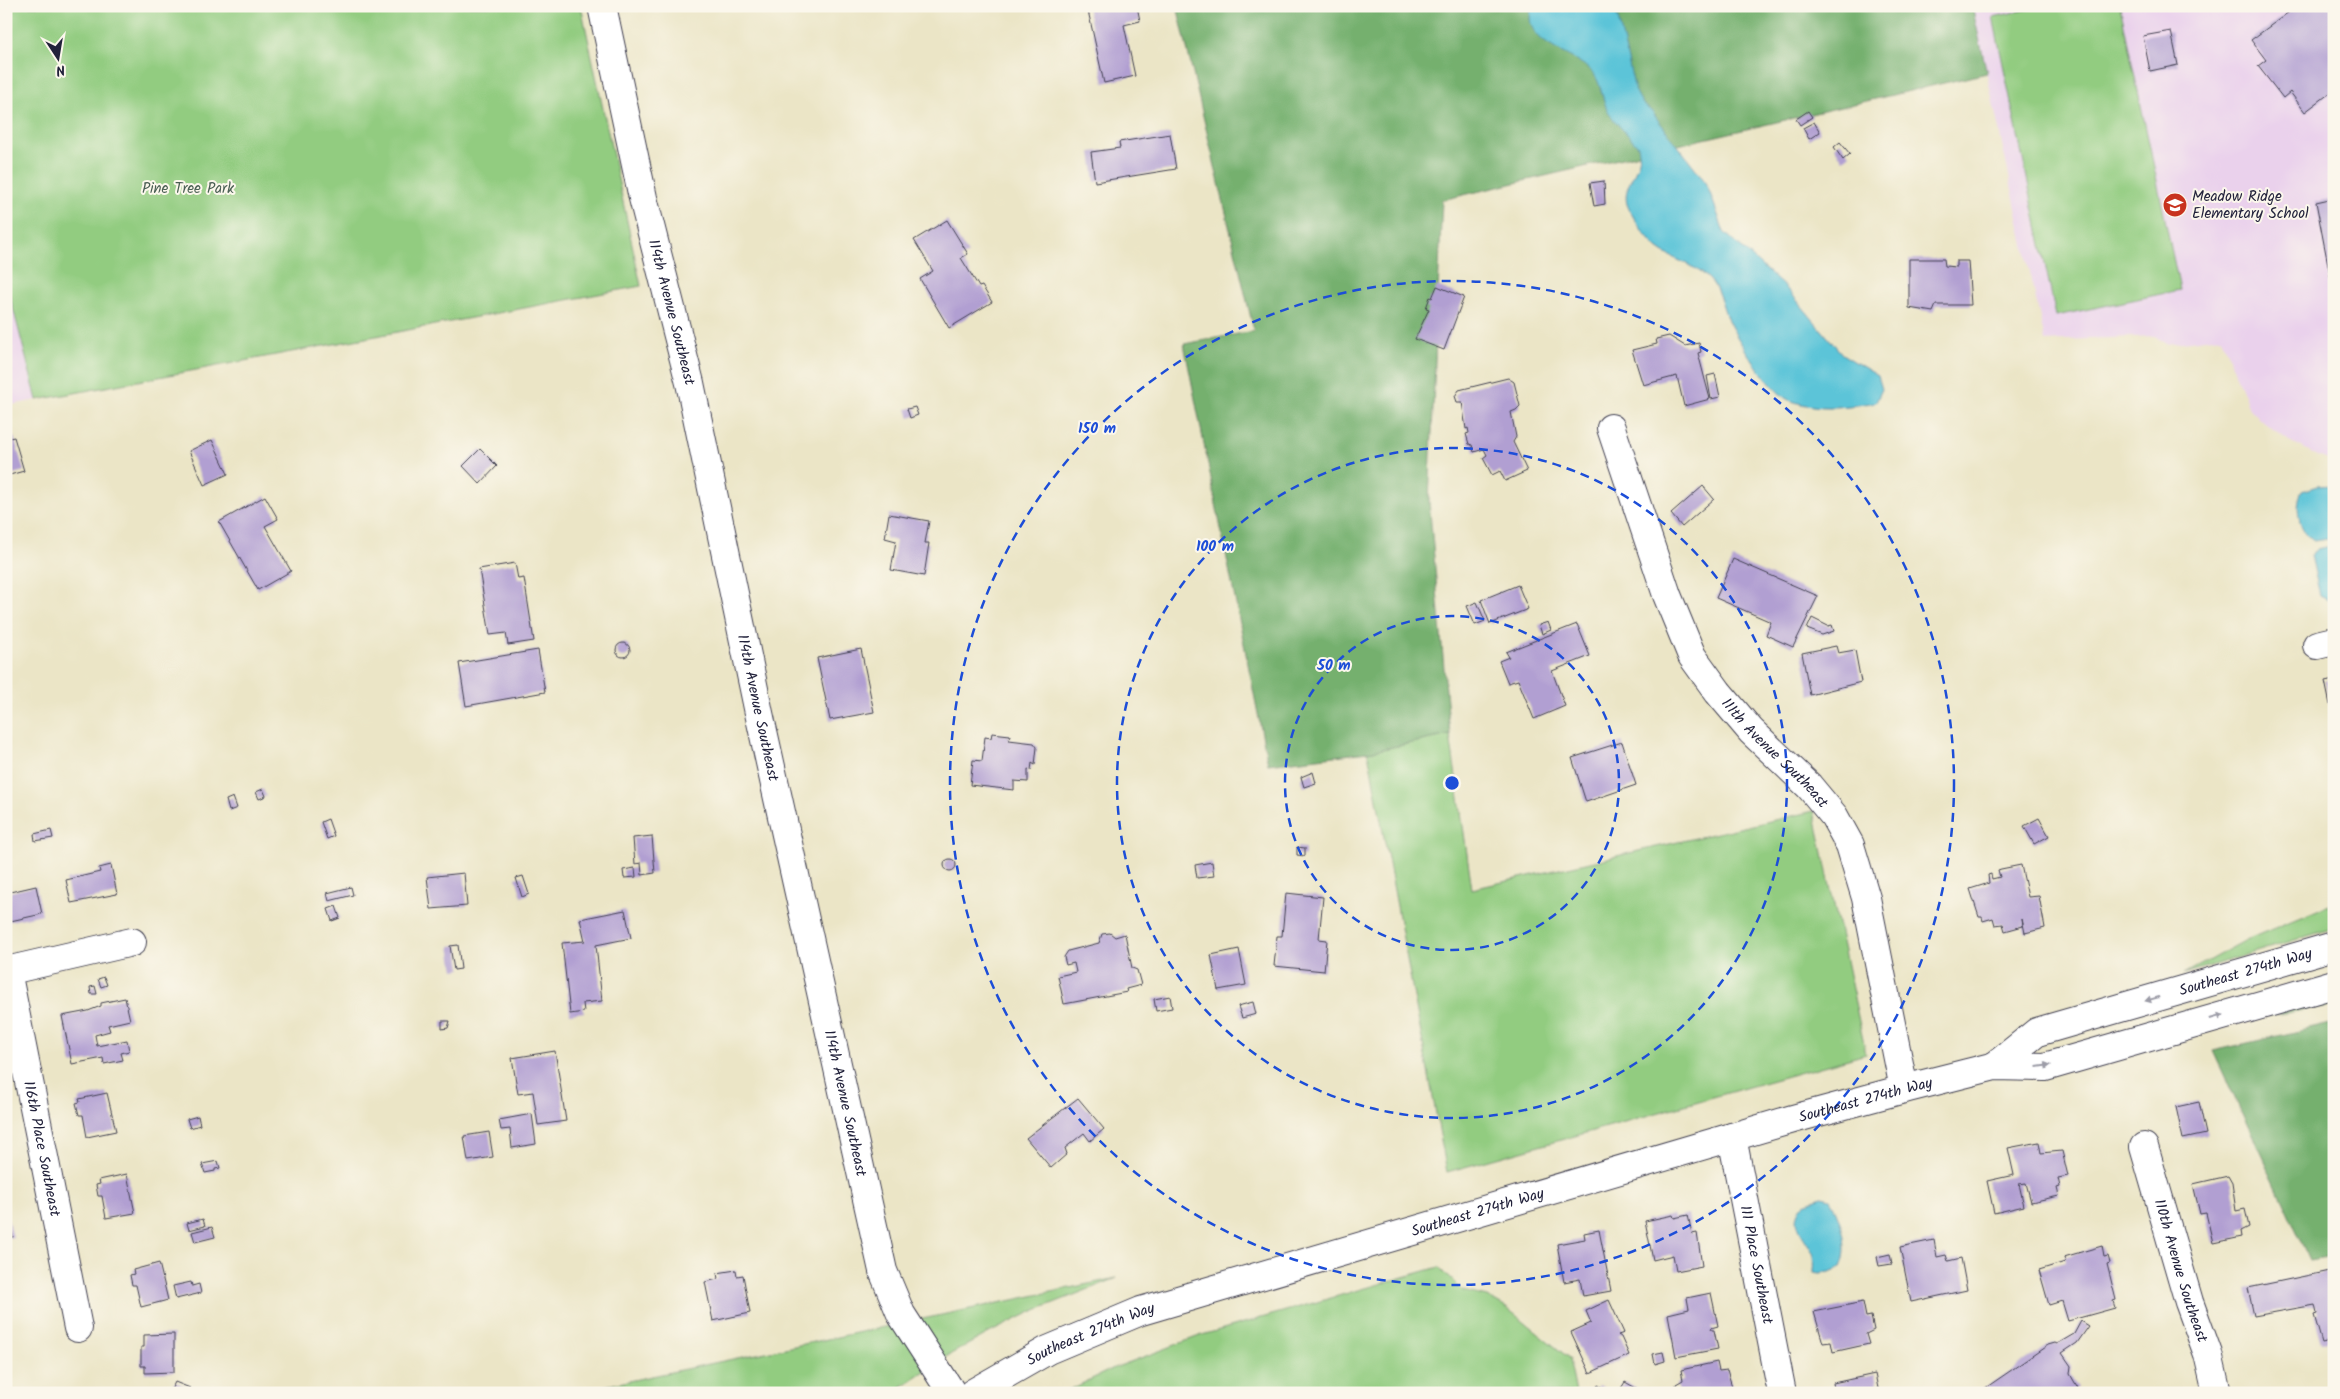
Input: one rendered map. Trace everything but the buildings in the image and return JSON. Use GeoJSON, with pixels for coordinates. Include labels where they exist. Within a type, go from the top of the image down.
{"type":"FeatureCollection","features":[{"type":"Feature","properties":{"kind":"street","name":"114th Avenue Southeast"},"geometry":{"type":"LineString","coordinates":[[602,6],[643,198],[690,383],[757,704],[883,1272],[901,1314],[952,1393]]}},
{"type":"Feature","properties":{"kind":"street","name":"111th Avenue Southeast"},"geometry":{"type":"LineString","coordinates":[[1611,428],[1668,595],[1692,656],[1718,692],[1751,731],[1809,786],[1834,816],[1850,845],[1866,898],[1904,1089]]}},
{"type":"Feature","properties":{"kind":"street"},"geometry":{"type":"LineString","coordinates":[[7,971],[132,942]]}},
{"type":"Feature","properties":{"kind":"street","name":"Southeast 274th Way"},"geometry":{"type":"LineString","coordinates":[[1995,1066],[2037,1032],[2334,946]]}},
{"type":"Feature","properties":{"kind":"street","name":"116th Place Southeast"},"geometry":{"type":"LineString","coordinates":[[7,971],[78,1328]]}},
{"type":"Feature","properties":{"kind":"street","name":"Southeast 274th Way"},"geometry":{"type":"LineString","coordinates":[[973,1393],[1048,1350],[1141,1311],[1732,1137],[1904,1089],[1995,1066],[2045,1067],[2334,984]]}},
{"type":"Feature","properties":{"kind":"street","name":"111 Place Southeast"},"geometry":{"type":"LineString","coordinates":[[1732,1137],[1782,1393]]}},
{"type":"Feature","properties":{"kind":"street","name":"110th Avenue Southeast"},"geometry":{"type":"LineString","coordinates":[[2144,1147],[2189,1302],[2208,1354],[2217,1393]]}},
{"type":"Feature","properties":{"kind":"shaded area","name":"Meadow Ridge Elementary School"},"geometry":{"type":"Polygon","coordinates":[[[1972,6],[2334,6],[2334,461],[2319,456],[2289,441],[2258,418],[2248,406],[2221,337],[2166,344],[2155,336],[2045,341],[1972,6]]]}},
{"type":"Feature","properties":{"kind":"shaded area"},"geometry":{"type":"Polygon","coordinates":[[[6,281],[37,400],[6,406],[6,281]]]}},
{"type":"Feature","properties":{"kind":"green space","name":"Pine Tree Park"},"geometry":{"type":"Polygon","coordinates":[[[6,6],[581,6],[641,286],[37,400],[6,281],[6,6]]]}},
{"type":"Feature","properties":{"kind":"green space"},"geometry":{"type":"Polygon","coordinates":[[[1177,6],[1972,6],[1987,73],[1442,200],[1429,501],[1450,735],[1368,752],[1268,764],[1184,344],[1254,331],[1177,6]]]}},
{"type":"Feature","properties":{"kind":"green space"},"geometry":{"type":"Polygon","coordinates":[[[2043,6],[2120,6],[2180,290],[2056,316],[1993,17],[2043,6]]]}},
{"type":"Feature","properties":{"kind":"green space"},"geometry":{"type":"Polygon","coordinates":[[[1450,735],[1472,889],[1814,811],[1866,1054],[1447,1172],[1368,752],[1450,735]]]}},
{"type":"Feature","properties":{"kind":"green space"},"geometry":{"type":"Polygon","coordinates":[[[2334,903],[2334,928],[2184,974],[2246,940],[2334,903]]]}},
{"type":"Feature","properties":{"kind":"green space"},"geometry":{"type":"Polygon","coordinates":[[[2334,998],[2334,1005],[2268,1016],[2334,998]]]}},
{"type":"Feature","properties":{"kind":"green space"},"geometry":{"type":"Polygon","coordinates":[[[2334,1023],[2334,1256],[2310,1260],[2213,1051],[2334,1023]]]}},
{"type":"Feature","properties":{"kind":"green space"},"geometry":{"type":"Polygon","coordinates":[[[1439,1267],[1463,1291],[1487,1297],[1508,1309],[1569,1358],[1576,1393],[1063,1393],[1114,1368],[1202,1335],[1439,1267]]]}},
{"type":"Feature","properties":{"kind":"green space"},"geometry":{"type":"Polygon","coordinates":[[[1117,1278],[1031,1312],[989,1333],[949,1355],[892,1393],[604,1393],[600,1387],[1117,1278]]]}},
{"type":"Feature","properties":{"kind":"water"},"geometry":{"type":"Polygon","coordinates":[[[1532,6],[1612,6],[1618,18],[1635,90],[1642,103],[1652,112],[1702,177],[1709,190],[1724,232],[1789,291],[1842,354],[1878,376],[1882,389],[1876,402],[1844,406],[1810,406],[1789,400],[1773,387],[1755,364],[1728,320],[1713,283],[1696,269],[1657,248],[1636,221],[1629,209],[1626,198],[1628,187],[1639,161],[1638,146],[1611,116],[1592,72],[1584,65],[1550,46],[1533,30],[1530,19],[1532,6]]]}},
{"type":"Feature","properties":{"kind":"water"},"geometry":{"type":"Polygon","coordinates":[[[2334,485],[2334,600],[2328,600],[2320,596],[2311,555],[2318,549],[2331,546],[2331,543],[2327,539],[2314,541],[2309,537],[2299,519],[2298,504],[2302,491],[2317,486],[2334,485]]]}},
{"type":"Feature","properties":{"kind":"water"},"geometry":{"type":"Polygon","coordinates":[[[1822,1197],[1830,1199],[1837,1215],[1843,1233],[1845,1250],[1841,1267],[1830,1272],[1819,1273],[1814,1272],[1814,1256],[1800,1231],[1797,1218],[1799,1211],[1805,1203],[1822,1197]]]}},
{"type":"Feature","properties":{"kind":"place","name":"Meadow Ridge Elementary School"},"geometry":{"type":"Point","coordinates":[2175,205]}}]}
